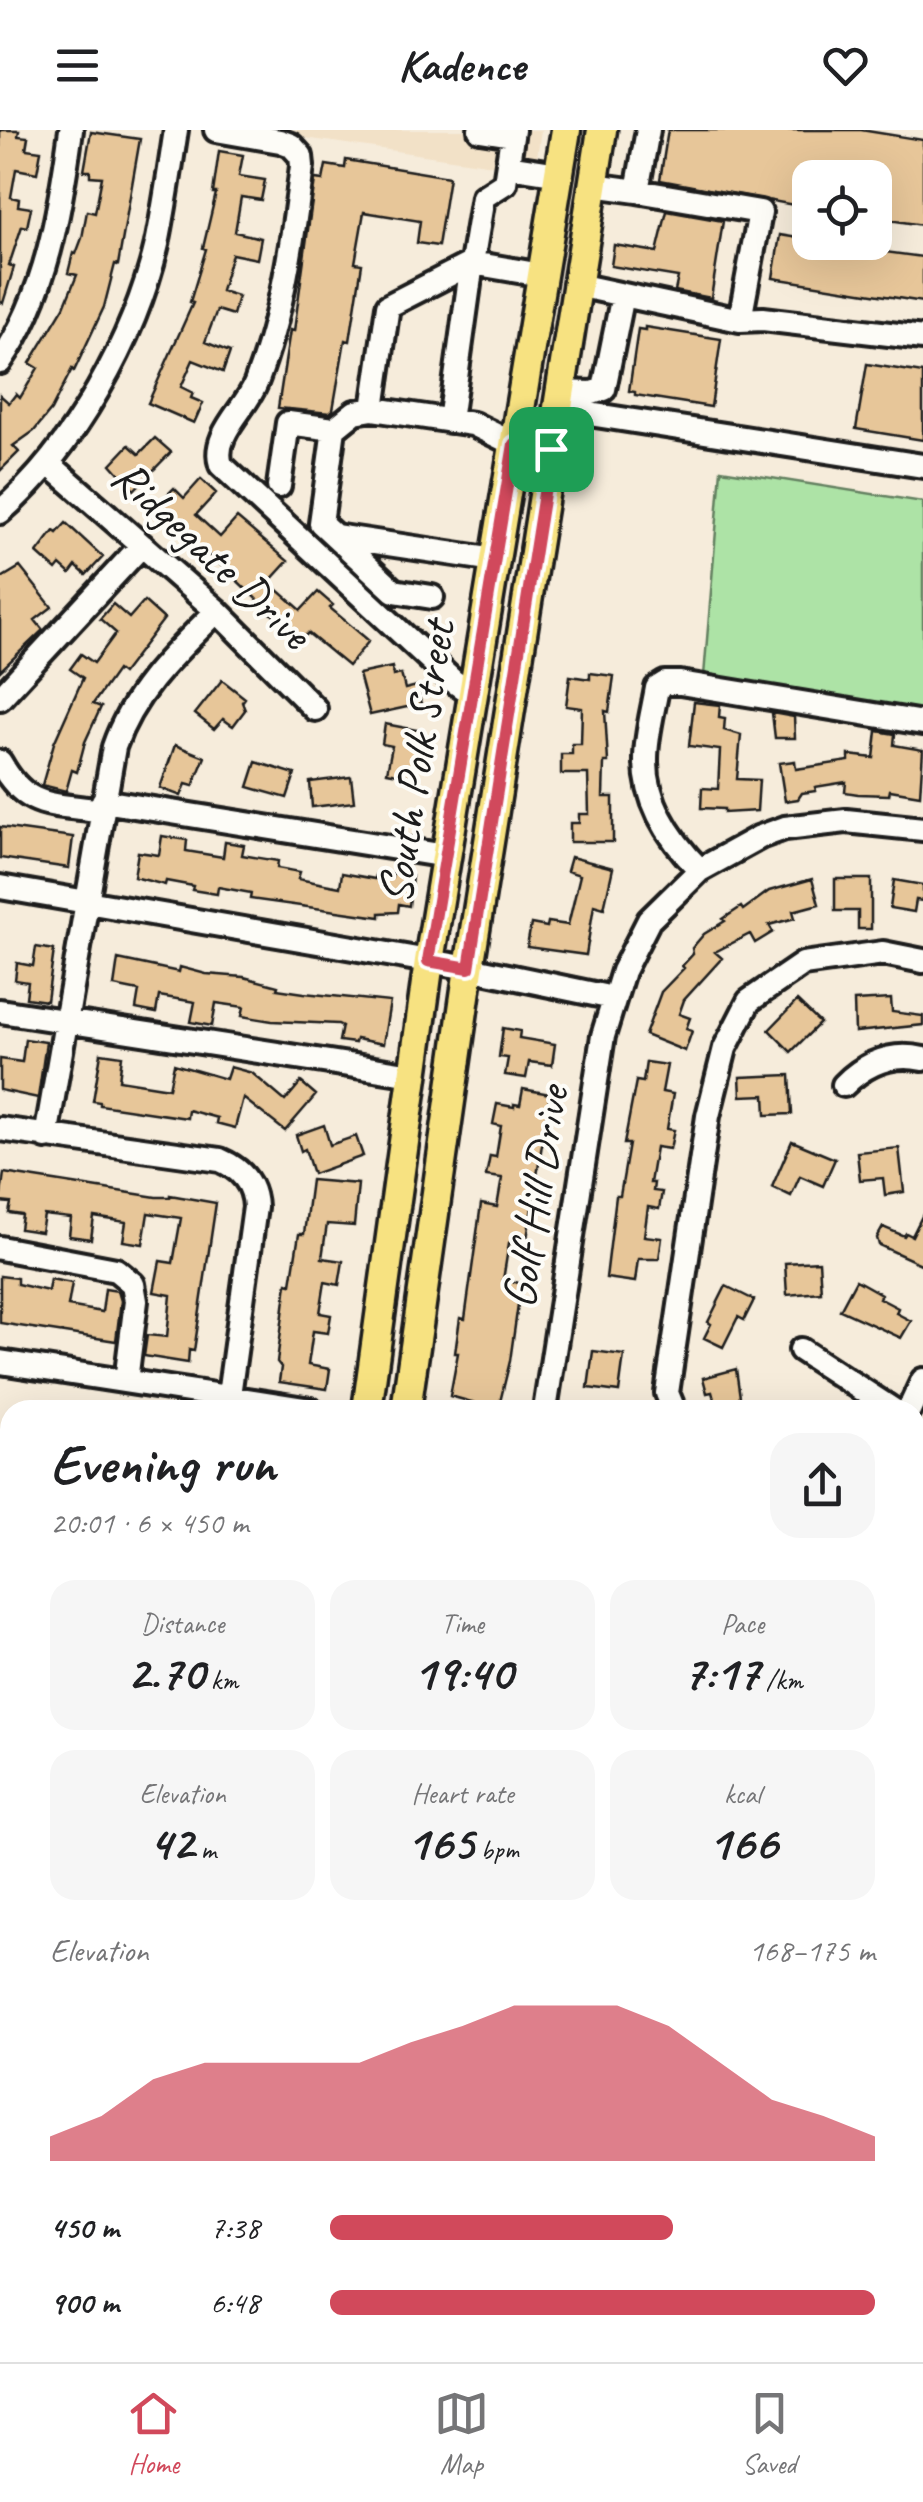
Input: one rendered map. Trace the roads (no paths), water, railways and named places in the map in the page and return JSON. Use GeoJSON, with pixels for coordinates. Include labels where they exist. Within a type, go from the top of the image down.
{"type":"FeatureCollection","features":[{"type":"Feature","properties":{"kind":"main road","name":"South Polk Street"},"geometry":{"type":"LineString","coordinates":[[369,1400],[428,961],[566,130]]}},
{"type":"Feature","properties":{"kind":"main road","name":"South Polk Street"},"geometry":{"type":"LineString","coordinates":[[407,1400],[469,968],[602,130]]}},
{"type":"Feature","properties":{"kind":"main road"},"geometry":{"type":"LineString","coordinates":[[559,174],[593,184]]}},
{"type":"Feature","properties":{"kind":"main road"},"geometry":{"type":"LineString","coordinates":[[524,385],[559,400]]}},
{"type":"Feature","properties":{"kind":"main road"},"geometry":{"type":"LineString","coordinates":[[514,444],[551,449]]}},
{"type":"Feature","properties":{"kind":"street"},"geometry":{"type":"LineString","coordinates":[[0,362],[44,268],[62,194],[71,130]]}},
{"type":"Feature","properties":{"kind":"street"},"geometry":{"type":"LineString","coordinates":[[0,512],[49,464],[94,396],[130,326],[156,246],[176,130]]}},
{"type":"Feature","properties":{"kind":"street"},"geometry":{"type":"LineString","coordinates":[[216,130],[291,145],[301,156],[302,166],[273,332],[250,397],[222,440],[218,457],[221,465],[472,695]]}},
{"type":"Feature","properties":{"kind":"street"},"geometry":{"type":"LineString","coordinates":[[450,421],[483,198],[505,183],[513,132],[480,130]]}},
{"type":"Feature","properties":{"kind":"street"},"geometry":{"type":"LineString","coordinates":[[637,191],[648,130]]}},
{"type":"Feature","properties":{"kind":"street"},"geometry":{"type":"LineString","coordinates":[[508,166],[559,174]]}},
{"type":"Feature","properties":{"kind":"street"},"geometry":{"type":"LineString","coordinates":[[593,184],[760,212],[740,320]]}},
{"type":"Feature","properties":{"kind":"street"},"geometry":{"type":"LineString","coordinates":[[372,409],[388,306],[472,263],[542,275]]}},
{"type":"Feature","properties":{"kind":"street"},"geometry":{"type":"LineString","coordinates":[[577,285],[740,320],[763,319],[923,338]]}},
{"type":"Feature","properties":{"kind":"street"},"geometry":{"type":"LineString","coordinates":[[559,400],[604,389],[623,295]]}},
{"type":"Feature","properties":{"kind":"street"},"geometry":{"type":"LineString","coordinates":[[559,400],[923,466]]}},
{"type":"Feature","properties":{"kind":"street"},"geometry":{"type":"LineString","coordinates":[[432,598],[394,591],[321,523],[334,429],[355,412],[372,409],[472,424],[514,444]]}},
{"type":"Feature","properties":{"kind":"street"},"geometry":{"type":"LineString","coordinates":[[280,486],[288,423],[334,429]]}},
{"type":"Feature","properties":{"kind":"street","name":"Ridgegate Drive"},"geometry":{"type":"LineString","coordinates":[[49,464],[216,611],[315,709]]}},
{"type":"Feature","properties":{"kind":"street"},"geometry":{"type":"LineString","coordinates":[[335,536],[495,560]]}},
{"type":"Feature","properties":{"kind":"street"},"geometry":{"type":"LineString","coordinates":[[0,698],[142,545]]}},
{"type":"Feature","properties":{"kind":"street"},"geometry":{"type":"LineString","coordinates":[[46,1136],[114,747],[128,712],[161,666],[216,611]]}},
{"type":"Feature","properties":{"kind":"street"},"geometry":{"type":"LineString","coordinates":[[700,870],[665,829],[653,798],[646,760],[657,688],[666,683],[694,685],[923,722]]}},
{"type":"Feature","properties":{"kind":"street"},"geometry":{"type":"LineString","coordinates":[[0,762],[13,786],[35,800],[103,806],[446,856]]}},
{"type":"Feature","properties":{"kind":"street","name":"Golf Hill Drive"},"geometry":{"type":"LineString","coordinates":[[547,1400],[603,1036],[613,998],[650,920],[700,870],[760,836],[812,822],[923,828]]}},
{"type":"Feature","properties":{"kind":"street"},"geometry":{"type":"LineString","coordinates":[[0,887],[469,968],[613,998]]}},
{"type":"Feature","properties":{"kind":"street"},"geometry":{"type":"LineString","coordinates":[[669,1400],[666,1394],[708,1116],[724,1048],[749,1001],[803,964],[884,953],[923,961]]}},
{"type":"Feature","properties":{"kind":"street"},"geometry":{"type":"LineString","coordinates":[[0,1012],[413,1075]]}},
{"type":"Feature","properties":{"kind":"street"},"geometry":{"type":"LineString","coordinates":[[844,1085],[880,1059],[923,1059]]}},
{"type":"Feature","properties":{"kind":"street"},"geometry":{"type":"LineString","coordinates":[[0,1129],[220,1160],[242,1174],[250,1184],[255,1207],[229,1400]]}},
{"type":"Feature","properties":{"kind":"street"},"geometry":{"type":"LineString","coordinates":[[0,1248],[116,1270],[132,1284],[136,1301],[126,1381]]}},
{"type":"Feature","properties":{"kind":"street"},"geometry":{"type":"LineString","coordinates":[[800,1350],[878,1400]]}},
{"type":"Feature","properties":{"kind":"street"},"geometry":{"type":"LineString","coordinates":[[0,1362],[126,1381],[210,1400]]}}]}
